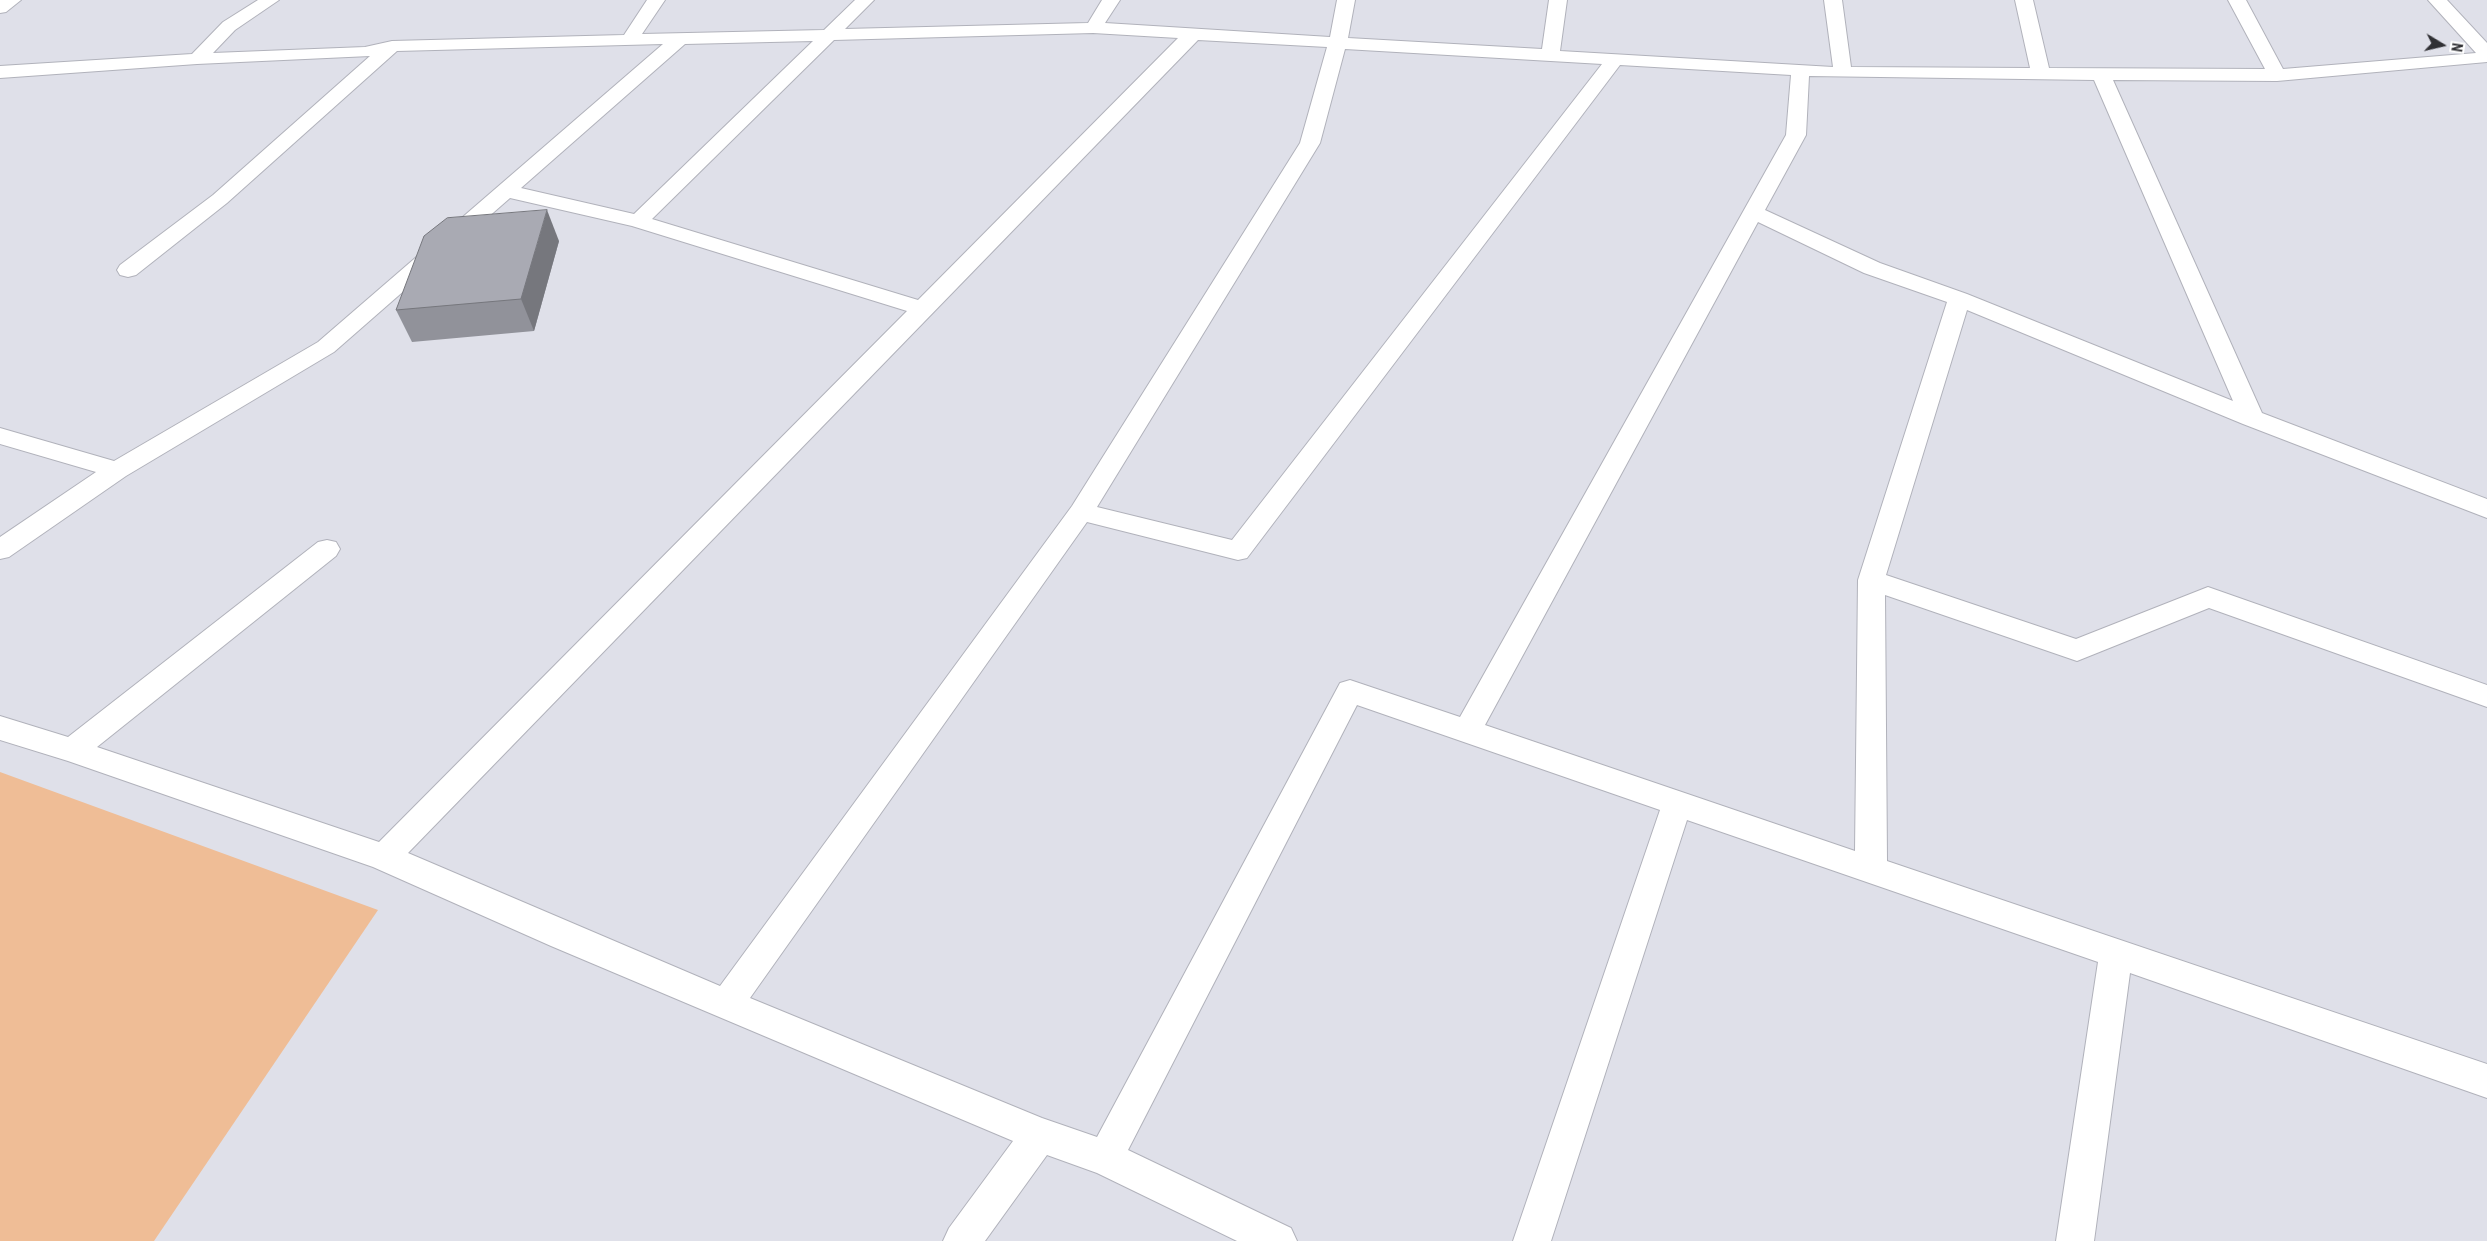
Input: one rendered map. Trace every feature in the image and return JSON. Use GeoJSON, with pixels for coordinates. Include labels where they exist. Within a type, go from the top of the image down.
{"type":"FeatureCollection","features":[{"type":"Feature","properties":{"kind":"street"},"geometry":{"type":"LineString","coordinates":[[0,8],[12,0]]}},
{"type":"Feature","properties":{"kind":"street"},"geometry":{"type":"LineString","coordinates":[[197,59],[229,26],[270,0]]}},
{"type":"Feature","properties":{"kind":"street"},"geometry":{"type":"LineString","coordinates":[[629,40],[656,0]]}},
{"type":"Feature","properties":{"kind":"street"},"geometry":{"type":"LineString","coordinates":[[638,221],[864,0]]}},
{"type":"Feature","properties":{"kind":"street"},"geometry":{"type":"LineString","coordinates":[[1093,28],[1111,0]]}},
{"type":"Feature","properties":{"kind":"street"},"geometry":{"type":"LineString","coordinates":[[727,1003],[1081,512],[1310,143],[1338,42],[1346,0]]}},
{"type":"Feature","properties":{"kind":"street"},"geometry":{"type":"LineString","coordinates":[[1550,56],[1558,0]]}},
{"type":"Feature","properties":{"kind":"street"},"geometry":{"type":"LineString","coordinates":[[1833,0],[1843,73]]}},
{"type":"Feature","properties":{"kind":"street"},"geometry":{"type":"LineString","coordinates":[[2024,0],[2041,74]]}},
{"type":"Feature","properties":{"kind":"street"},"geometry":{"type":"LineString","coordinates":[[2237,0],[2278,75]]}},
{"type":"Feature","properties":{"kind":"street"},"geometry":{"type":"LineString","coordinates":[[2437,0],[2487,56]]}},
{"type":"Feature","properties":{"kind":"street"},"geometry":{"type":"LineString","coordinates":[[0,72],[197,59],[365,52],[392,46],[1093,28],[1338,42],[1614,61],[1843,73],[2278,75],[2487,56]]}},
{"type":"Feature","properties":{"kind":"street"},"geometry":{"type":"LineString","coordinates":[[384,857],[922,308],[1194,34]]}},
{"type":"Feature","properties":{"kind":"street"},"geometry":{"type":"LineString","coordinates":[[0,550],[117,470],[326,347],[507,191],[680,38]]}},
{"type":"Feature","properties":{"kind":"street"},"geometry":{"type":"LineString","coordinates":[[128,270],[220,199],[392,46]]}},
{"type":"Feature","properties":{"kind":"street"},"geometry":{"type":"LineString","coordinates":[[1081,512],[1238,551],[1614,61]]}},
{"type":"Feature","properties":{"kind":"street"},"geometry":{"type":"LineString","coordinates":[[1466,732],[1796,135],[1800,72]]}},
{"type":"Feature","properties":{"kind":"street"},"geometry":{"type":"LineString","coordinates":[[2101,74],[2252,418]]}},
{"type":"Feature","properties":{"kind":"street"},"geometry":{"type":"LineString","coordinates":[[507,191],[638,221],[922,308]]}},
{"type":"Feature","properties":{"kind":"street"},"geometry":{"type":"LineString","coordinates":[[1753,212],[1872,268],[1959,299],[2252,418],[2487,510]]}},
{"type":"Feature","properties":{"kind":"street"},"geometry":{"type":"LineString","coordinates":[[1871,870],[1871,580],[1959,299]]}},
{"type":"Feature","properties":{"kind":"street"},"geometry":{"type":"LineString","coordinates":[[0,436],[117,470]]}},
{"type":"Feature","properties":{"kind":"street"},"geometry":{"type":"LineString","coordinates":[[72,750],[327,549]]}},
{"type":"Feature","properties":{"kind":"street"},"geometry":{"type":"LineString","coordinates":[[1871,580],[2077,650],[2208,597],[2487,696]]}},
{"type":"Feature","properties":{"kind":"street"},"geometry":{"type":"LineString","coordinates":[[1105,1158],[1350,691],[2487,1081]]}},
{"type":"Feature","properties":{"kind":"street"},"geometry":{"type":"LineString","coordinates":[[0,728],[72,750],[384,857],[563,936],[1040,1135],[1105,1158],[1278,1241]]}},
{"type":"Feature","properties":{"kind":"street"},"geometry":{"type":"LineString","coordinates":[[1532,1241],[1677,804]]}},
{"type":"Feature","properties":{"kind":"street"},"geometry":{"type":"LineString","coordinates":[[2076,1241],[2116,954]]}},
{"type":"Feature","properties":{"kind":"street"},"geometry":{"type":"LineString","coordinates":[[962,1241],[1040,1135]]}},
{"type":"Feature","properties":{"kind":"shaded area"},"geometry":{"type":"Polygon","coordinates":[[[0,772],[378,910],[154,1241],[0,1241],[0,772]]]}},
{"type":"Feature","properties":{"kind":"building"},"geometry":{"type":"Polygon","coordinates":[[[547,210],[521,299],[396,310],[424,236],[447,218],[547,210]]]}}]}
